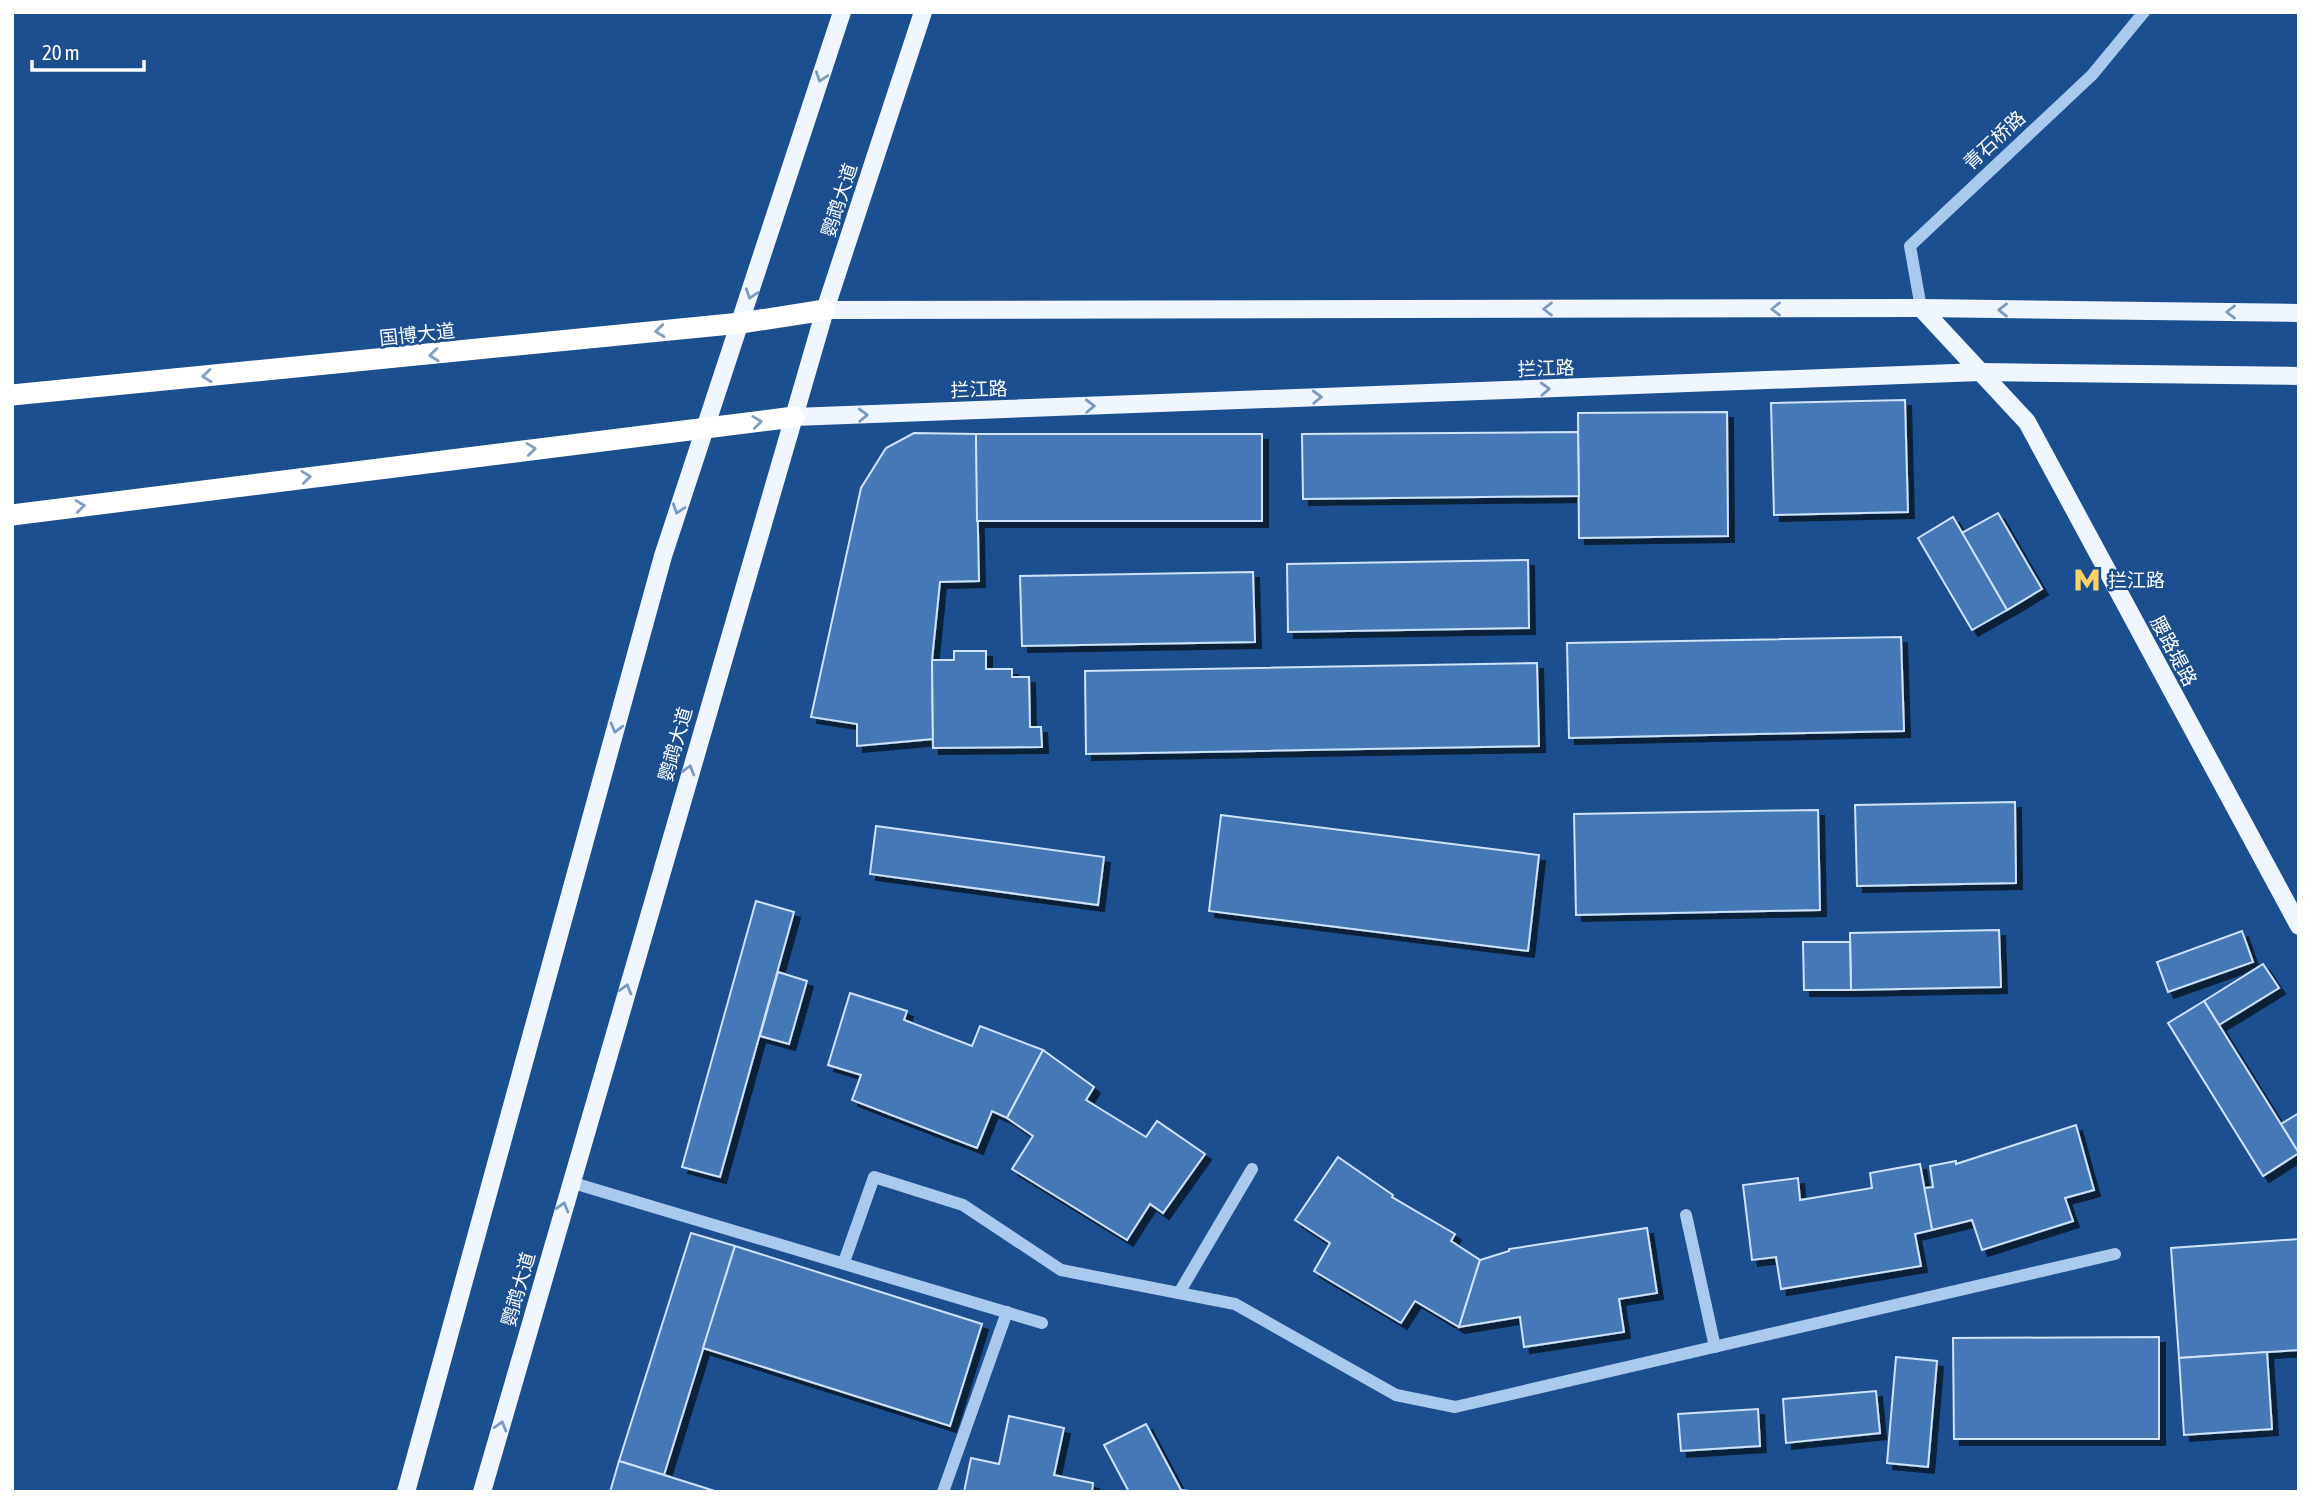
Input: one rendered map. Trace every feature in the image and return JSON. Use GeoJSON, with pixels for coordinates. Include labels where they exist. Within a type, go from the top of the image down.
{"type":"FeatureCollection","features":[{"type":"Feature","properties":{"kind":"highway","name":"国博大道"},"geometry":{"type":"LineString","coordinates":[[12,395],[741,323],[825,310]]}},
{"type":"Feature","properties":{"kind":"highway"},"geometry":{"type":"LineString","coordinates":[[12,515],[794,417]]}},
{"type":"Feature","properties":{"kind":"main road"},"geometry":{"type":"LineString","coordinates":[[407,1492],[663,556],[842,12]]}},
{"type":"Feature","properties":{"kind":"main road","name":"鹦鹉大道"},"geometry":{"type":"LineString","coordinates":[[482,1492],[825,310],[923,12]]}},
{"type":"Feature","properties":{"kind":"main road"},"geometry":{"type":"LineString","coordinates":[[825,310],[1921,308],[2299,313]]}},
{"type":"Feature","properties":{"kind":"main road","name":"腰路堤路"},"geometry":{"type":"LineString","coordinates":[[1921,308],[2027,422],[2299,926]]}},
{"type":"Feature","properties":{"kind":"main road","name":"拦江路"},"geometry":{"type":"LineString","coordinates":[[794,417],[1980,372],[2299,376]]}},
{"type":"Feature","properties":{"kind":"street","name":"青石桥路"},"geometry":{"type":"LineString","coordinates":[[1921,308],[1910,246],[2092,75],[2144,12]]}},
{"type":"Feature","properties":{"kind":"street"},"geometry":{"type":"LineString","coordinates":[[1179,1293],[1252,1169]]}},
{"type":"Feature","properties":{"kind":"street"},"geometry":{"type":"LineString","coordinates":[[844,1262],[874,1177],[963,1205],[1061,1270],[1235,1304],[1396,1395],[1455,1407],[2115,1254]]}},
{"type":"Feature","properties":{"kind":"street"},"geometry":{"type":"LineString","coordinates":[[570,1182],[1042,1322]]}},
{"type":"Feature","properties":{"kind":"street"},"geometry":{"type":"LineString","coordinates":[[1686,1214],[1715,1347]]}},
{"type":"Feature","properties":{"kind":"street"},"geometry":{"type":"LineString","coordinates":[[943,1492],[1007,1312]]}},
{"type":"Feature","properties":{"kind":"building"},"geometry":{"type":"Polygon","coordinates":[[[1905,400],[1908,512],[1774,515],[1771,403],[1905,400]]]}},
{"type":"Feature","properties":{"kind":"building"},"geometry":{"type":"Polygon","coordinates":[[[1727,412],[1728,536],[1579,538],[1578,413],[1727,412]]]}},
{"type":"Feature","properties":{"kind":"building"},"geometry":{"type":"Polygon","coordinates":[[[1578,432],[1579,496],[1303,499],[1302,434],[1578,432]]]}},
{"type":"Feature","properties":{"kind":"building"},"geometry":{"type":"Polygon","coordinates":[[[914,433],[976,434],[979,581],[940,582],[932,660],[933,739],[857,746],[857,724],[811,717],[861,488],[886,448],[914,433]]]}},
{"type":"Feature","properties":{"kind":"building"},"geometry":{"type":"Polygon","coordinates":[[[976,434],[1262,434],[1262,521],[977,521],[976,434]]]}},
{"type":"Feature","properties":{"kind":"building"},"geometry":{"type":"Polygon","coordinates":[[[1998,513],[2042,589],[2007,610],[1962,533],[1998,513]]]}},
{"type":"Feature","properties":{"kind":"building"},"geometry":{"type":"Polygon","coordinates":[[[1953,517],[2007,610],[1972,630],[1918,538],[1953,517]]]}},
{"type":"Feature","properties":{"kind":"building"},"geometry":{"type":"Polygon","coordinates":[[[1528,560],[1529,628],[1288,632],[1287,564],[1528,560]]]}},
{"type":"Feature","properties":{"kind":"building"},"geometry":{"type":"Polygon","coordinates":[[[1253,572],[1255,642],[1022,646],[1020,576],[1253,572]]]}},
{"type":"Feature","properties":{"kind":"building"},"geometry":{"type":"Polygon","coordinates":[[[1901,637],[1904,731],[1569,738],[1567,643],[1901,637]]]}},
{"type":"Feature","properties":{"kind":"building"},"geometry":{"type":"Polygon","coordinates":[[[954,651],[986,651],[986,669],[1012,669],[1012,677],[1029,677],[1030,727],[1041,727],[1042,747],[933,748],[932,660],[954,660],[954,651]]]}},
{"type":"Feature","properties":{"kind":"building"},"geometry":{"type":"Polygon","coordinates":[[[1537,663],[1539,746],[1086,754],[1085,671],[1537,663]]]}},
{"type":"Feature","properties":{"kind":"building"},"geometry":{"type":"Polygon","coordinates":[[[2015,802],[2016,883],[1857,886],[1855,805],[2015,802]]]}},
{"type":"Feature","properties":{"kind":"building"},"geometry":{"type":"Polygon","coordinates":[[[1818,810],[1820,910],[1576,915],[1574,814],[1818,810]]]}},
{"type":"Feature","properties":{"kind":"building"},"geometry":{"type":"Polygon","coordinates":[[[1221,815],[1539,855],[1528,951],[1209,911],[1221,815]]]}},
{"type":"Feature","properties":{"kind":"building"},"geometry":{"type":"Polygon","coordinates":[[[876,826],[1104,857],[1098,905],[870,874],[876,826]]]}},
{"type":"Feature","properties":{"kind":"building"},"geometry":{"type":"Polygon","coordinates":[[[756,901],[794,912],[720,1177],[682,1167],[756,901]]]}},
{"type":"Feature","properties":{"kind":"building"},"geometry":{"type":"Polygon","coordinates":[[[1999,930],[2001,987],[1851,990],[1850,933],[1999,930]]]}},
{"type":"Feature","properties":{"kind":"building"},"geometry":{"type":"Polygon","coordinates":[[[2242,931],[2253,962],[2168,992],[2157,962],[2242,931]]]}},
{"type":"Feature","properties":{"kind":"building"},"geometry":{"type":"Polygon","coordinates":[[[1803,942],[1850,942],[1851,990],[1804,990],[1803,942]]]}},
{"type":"Feature","properties":{"kind":"building"},"geometry":{"type":"Polygon","coordinates":[[[2263,964],[2279,988],[2219,1025],[2204,1001],[2263,964]]]}},
{"type":"Feature","properties":{"kind":"building"},"geometry":{"type":"Polygon","coordinates":[[[778,972],[807,981],[789,1044],[760,1036],[778,972]]]}},
{"type":"Feature","properties":{"kind":"building"},"geometry":{"type":"Polygon","coordinates":[[[850,993],[907,1011],[904,1020],[972,1046],[980,1026],[1043,1050],[1007,1118],[992,1111],[977,1148],[852,1100],[861,1075],[828,1065],[850,993]]]}},
{"type":"Feature","properties":{"kind":"building"},"geometry":{"type":"Polygon","coordinates":[[[2204,1001],[2299,1153],[2263,1176],[2168,1023],[2204,1001]]]}},
{"type":"Feature","properties":{"kind":"building"},"geometry":{"type":"Polygon","coordinates":[[[1043,1050],[1094,1087],[1086,1100],[1146,1137],[1157,1121],[1205,1154],[1163,1213],[1150,1204],[1127,1240],[1012,1169],[1033,1136],[1007,1118],[1043,1050]]]}},
{"type":"Feature","properties":{"kind":"building"},"geometry":{"type":"Polygon","coordinates":[[[2299,1113],[2299,1153],[2281,1124],[2299,1113]]]}},
{"type":"Feature","properties":{"kind":"building"},"geometry":{"type":"Polygon","coordinates":[[[2076,1125],[2094,1190],[2065,1198],[2073,1221],[1982,1250],[1972,1220],[1932,1230],[1924,1188],[1933,1187],[1930,1166],[1956,1161],[1956,1164],[2076,1125]]]}},
{"type":"Feature","properties":{"kind":"building"},"geometry":{"type":"Polygon","coordinates":[[[1338,1157],[1393,1195],[1392,1197],[1455,1234],[1451,1241],[1480,1260],[1459,1327],[1415,1301],[1401,1323],[1314,1271],[1330,1243],[1295,1220],[1338,1157]]]}},
{"type":"Feature","properties":{"kind":"building"},"geometry":{"type":"Polygon","coordinates":[[[1920,1164],[1932,1230],[1915,1234],[1921,1266],[1781,1289],[1776,1257],[1752,1260],[1743,1185],[1798,1178],[1800,1200],[1872,1188],[1870,1173],[1920,1164]]]}},
{"type":"Feature","properties":{"kind":"building"},"geometry":{"type":"Polygon","coordinates":[[[1647,1228],[1657,1293],[1619,1299],[1624,1332],[1524,1347],[1520,1317],[1459,1327],[1480,1260],[1509,1249],[1647,1228]]]}},
{"type":"Feature","properties":{"kind":"building"},"geometry":{"type":"Polygon","coordinates":[[[691,1233],[735,1246],[664,1475],[619,1461],[691,1233]]]}},
{"type":"Feature","properties":{"kind":"building"},"geometry":{"type":"Polygon","coordinates":[[[2299,1239],[2299,1350],[2179,1358],[2171,1248],[2299,1239]]]}},
{"type":"Feature","properties":{"kind":"building"},"geometry":{"type":"Polygon","coordinates":[[[735,1246],[982,1324],[950,1426],[703,1348],[735,1246]]]}},
{"type":"Feature","properties":{"kind":"building"},"geometry":{"type":"Polygon","coordinates":[[[2159,1337],[2159,1439],[1954,1439],[1953,1338],[2159,1337]]]}},
{"type":"Feature","properties":{"kind":"building"},"geometry":{"type":"Polygon","coordinates":[[[2267,1352],[2272,1429],[2184,1435],[2179,1358],[2267,1352]]]}},
{"type":"Feature","properties":{"kind":"building"},"geometry":{"type":"Polygon","coordinates":[[[1896,1357],[1937,1361],[1928,1467],[1887,1463],[1896,1357]]]}},
{"type":"Feature","properties":{"kind":"building"},"geometry":{"type":"Polygon","coordinates":[[[1876,1391],[1880,1433],[1786,1443],[1783,1399],[1876,1391]]]}},
{"type":"Feature","properties":{"kind":"building"},"geometry":{"type":"Polygon","coordinates":[[[1758,1409],[1760,1446],[1681,1451],[1678,1414],[1758,1409]]]}},
{"type":"Feature","properties":{"kind":"building"},"geometry":{"type":"Polygon","coordinates":[[[1009,1416],[1064,1428],[1054,1475],[1093,1483],[1092,1492],[964,1492],[971,1458],[999,1464],[1009,1416]]]}},
{"type":"Feature","properties":{"kind":"building"},"geometry":{"type":"Polygon","coordinates":[[[1146,1424],[1181,1490],[1197,1492],[1129,1492],[1104,1445],[1146,1424]]]}},
{"type":"Feature","properties":{"kind":"building"},"geometry":{"type":"Polygon","coordinates":[[[619,1461],[664,1475],[718,1492],[610,1492],[619,1461]]]}},
{"type":"Feature","properties":{"kind":"place","name":"拦江路"},"geometry":{"type":"Point","coordinates":[2087,580]}}]}
